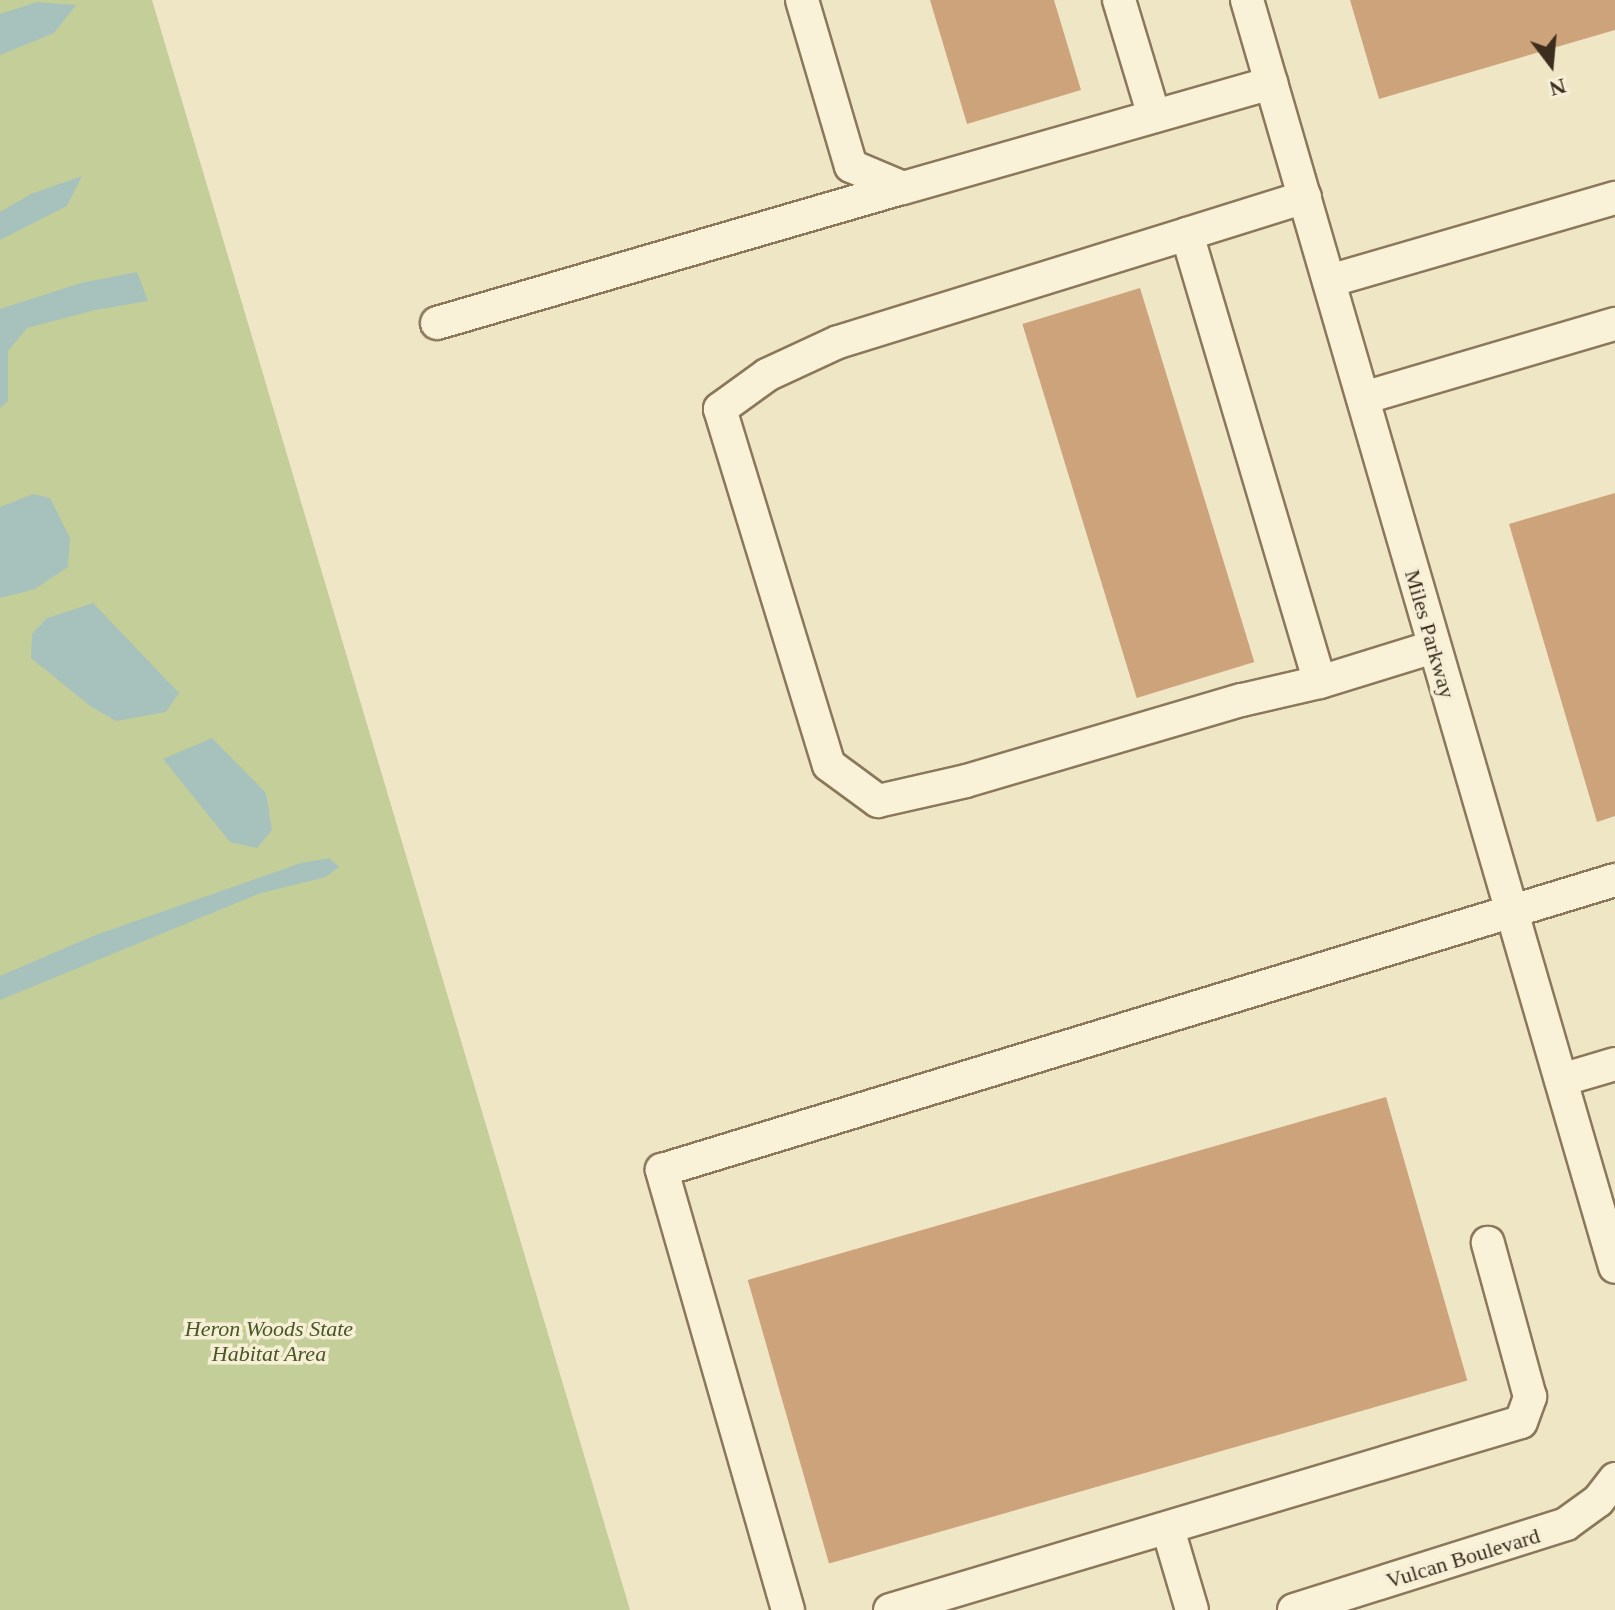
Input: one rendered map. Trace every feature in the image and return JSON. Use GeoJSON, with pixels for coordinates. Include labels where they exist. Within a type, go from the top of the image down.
{"type":"FeatureCollection","features":[{"type":"Feature","properties":{"kind":"street"},"geometry":{"type":"LineString","coordinates":[[802,0],[851,166],[903,188]]}},
{"type":"Feature","properties":{"kind":"street"},"geometry":{"type":"LineString","coordinates":[[1119,0],[1154,116]]}},
{"type":"Feature","properties":{"kind":"street","name":"Miles Parkway"},"geometry":{"type":"LineString","coordinates":[[1247,0],[1615,1267]]}},
{"type":"Feature","properties":{"kind":"street"},"geometry":{"type":"LineString","coordinates":[[437,323],[1271,83]]}},
{"type":"Feature","properties":{"kind":"street"},"geometry":{"type":"LineString","coordinates":[[1305,197],[838,342],[767,375],[720,409],[829,765],[878,801],[966,781],[1242,700],[1320,682],[1433,647]]}},
{"type":"Feature","properties":{"kind":"street"},"geometry":{"type":"LineString","coordinates":[[1329,281],[1615,198]]}},
{"type":"Feature","properties":{"kind":"street"},"geometry":{"type":"LineString","coordinates":[[1187,234],[1320,682]]}},
{"type":"Feature","properties":{"kind":"street"},"geometry":{"type":"LineString","coordinates":[[1363,398],[1615,324]]}},
{"type":"Feature","properties":{"kind":"street"},"geometry":{"type":"LineString","coordinates":[[788,1610],[662,1170],[1615,880]]}},
{"type":"Feature","properties":{"kind":"street"},"geometry":{"type":"LineString","coordinates":[[1561,1080],[1615,1064]]}},
{"type":"Feature","properties":{"kind":"street"},"geometry":{"type":"LineString","coordinates":[[890,1610],[1521,1422],[1530,1397],[1488,1243]]}},
{"type":"Feature","properties":{"kind":"street","name":"Vulcan Boulevard"},"geometry":{"type":"LineString","coordinates":[[1294,1610],[1566,1524],[1598,1501],[1615,1479]]}},
{"type":"Feature","properties":{"kind":"street"},"geometry":{"type":"LineString","coordinates":[[1168,1529],[1192,1610]]}},
{"type":"Feature","properties":{"kind":"green space","name":"Heron Woods State Habitat Area"},"geometry":{"type":"Polygon","coordinates":[[[0,0],[152,0],[630,1610],[0,1610],[0,0]]]}},
{"type":"Feature","properties":{"kind":"water"},"geometry":{"type":"Polygon","coordinates":[[[37,2],[76,5],[54,33],[0,55],[0,14],[37,2]]]}},
{"type":"Feature","properties":{"kind":"water"},"geometry":{"type":"Polygon","coordinates":[[[82,176],[67,206],[0,240],[0,212],[31,194],[82,176]]]}},
{"type":"Feature","properties":{"kind":"water"},"geometry":{"type":"Polygon","coordinates":[[[137,272],[148,301],[95,310],[27,328],[8,351],[8,401],[0,408],[0,309],[81,283],[137,272]]]}},
{"type":"Feature","properties":{"kind":"water"},"geometry":{"type":"Polygon","coordinates":[[[33,494],[50,498],[70,538],[68,567],[35,589],[0,598],[0,507],[33,494]]]}},
{"type":"Feature","properties":{"kind":"water"},"geometry":{"type":"Polygon","coordinates":[[[93,603],[179,693],[166,712],[116,721],[90,706],[31,658],[32,634],[47,618],[93,603]]]}},
{"type":"Feature","properties":{"kind":"water"},"geometry":{"type":"Polygon","coordinates":[[[212,738],[266,793],[272,830],[257,848],[230,842],[163,759],[212,738]]]}},
{"type":"Feature","properties":{"kind":"water"},"geometry":{"type":"Polygon","coordinates":[[[329,858],[339,867],[326,877],[261,893],[0,1000],[0,976],[93,936],[301,863],[329,858]]]}},
{"type":"Feature","properties":{"kind":"building"},"geometry":{"type":"Polygon","coordinates":[[[930,0],[1054,0],[1081,90],[967,124],[930,0]]]}},
{"type":"Feature","properties":{"kind":"building"},"geometry":{"type":"Polygon","coordinates":[[[1350,0],[1615,0],[1615,30],[1379,99],[1350,0]]]}},
{"type":"Feature","properties":{"kind":"building"},"geometry":{"type":"Polygon","coordinates":[[[1140,288],[1254,662],[1137,698],[1022,324],[1140,288]]]}},
{"type":"Feature","properties":{"kind":"building"},"geometry":{"type":"Polygon","coordinates":[[[1615,493],[1615,816],[1597,822],[1509,524],[1615,493]]]}},
{"type":"Feature","properties":{"kind":"building"},"geometry":{"type":"Polygon","coordinates":[[[1386,1097],[1467,1381],[829,1564],[748,1280],[1386,1097]]]}}]}
